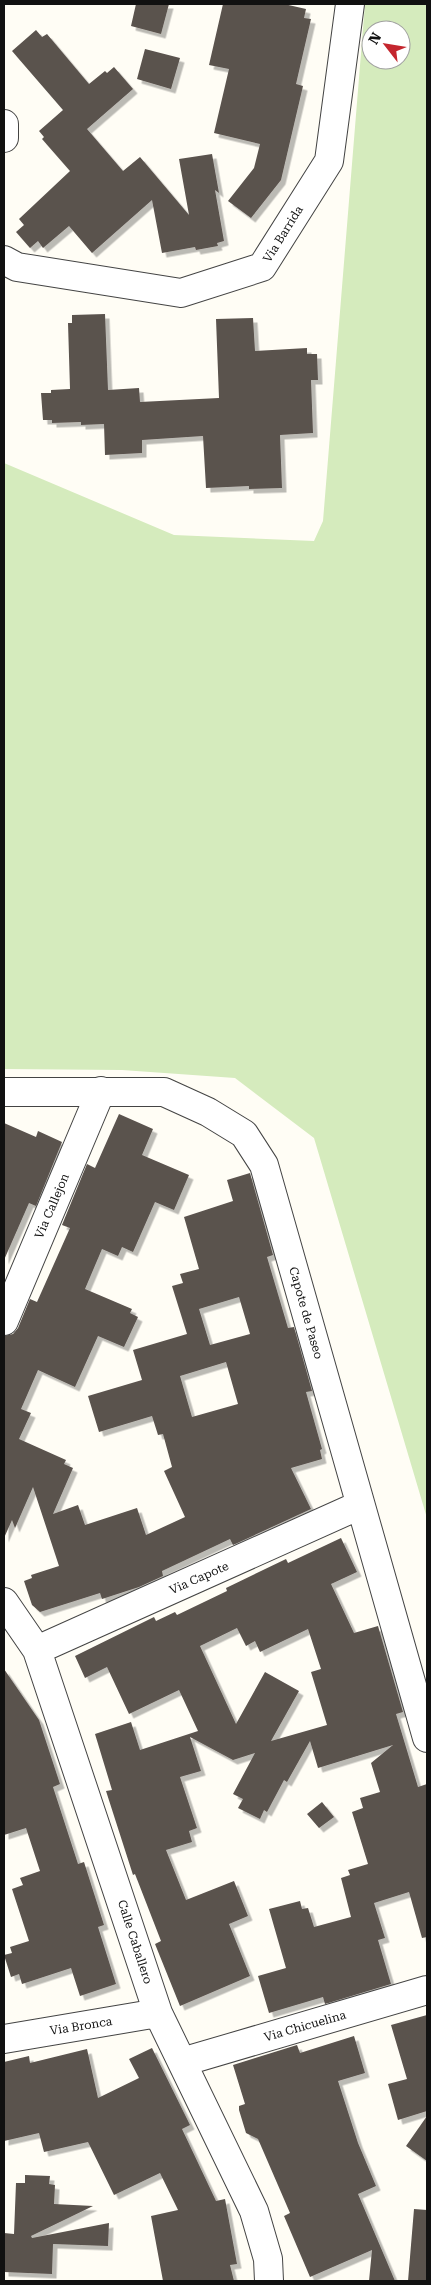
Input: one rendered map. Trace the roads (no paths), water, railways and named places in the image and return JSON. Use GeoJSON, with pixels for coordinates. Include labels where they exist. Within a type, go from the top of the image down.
{"type":"FeatureCollection","features":[{"type":"Feature","properties":{"kind":"street","name":"Via Barrida"},"geometry":{"type":"LineString","coordinates":[[4,260],[17,267],[181,293],[262,267],[329,161],[350,4]]}},
{"type":"Feature","properties":{"kind":"street"},"geometry":{"type":"LineString","coordinates":[[4,124],[4,138]]}},
{"type":"Feature","properties":{"kind":"street","name":"Capote de Paseo"},"geometry":{"type":"LineString","coordinates":[[4,1092],[164,1092],[208,1112],[244,1134],[264,1164],[427,1738]]}},
{"type":"Feature","properties":{"kind":"street","name":"Via Callejon"},"geometry":{"type":"LineString","coordinates":[[4,1321],[101,1092]]}},
{"type":"Feature","properties":{"kind":"street","name":"Via Capote"},"geometry":{"type":"LineString","coordinates":[[37,1650],[360,1505]]}},
{"type":"Feature","properties":{"kind":"street","name":"Calle Caballero"},"geometry":{"type":"LineString","coordinates":[[4,1602],[37,1650],[158,2013],[254,2211],[268,2259],[269,2281]]}},
{"type":"Feature","properties":{"kind":"street","name":"Via Chicuelina"},"geometry":{"type":"LineString","coordinates":[[182,2062],[427,1990]]}},
{"type":"Feature","properties":{"kind":"street","name":"Via Bronca"},"geometry":{"type":"LineString","coordinates":[[4,2039],[158,2013]]}}]}
